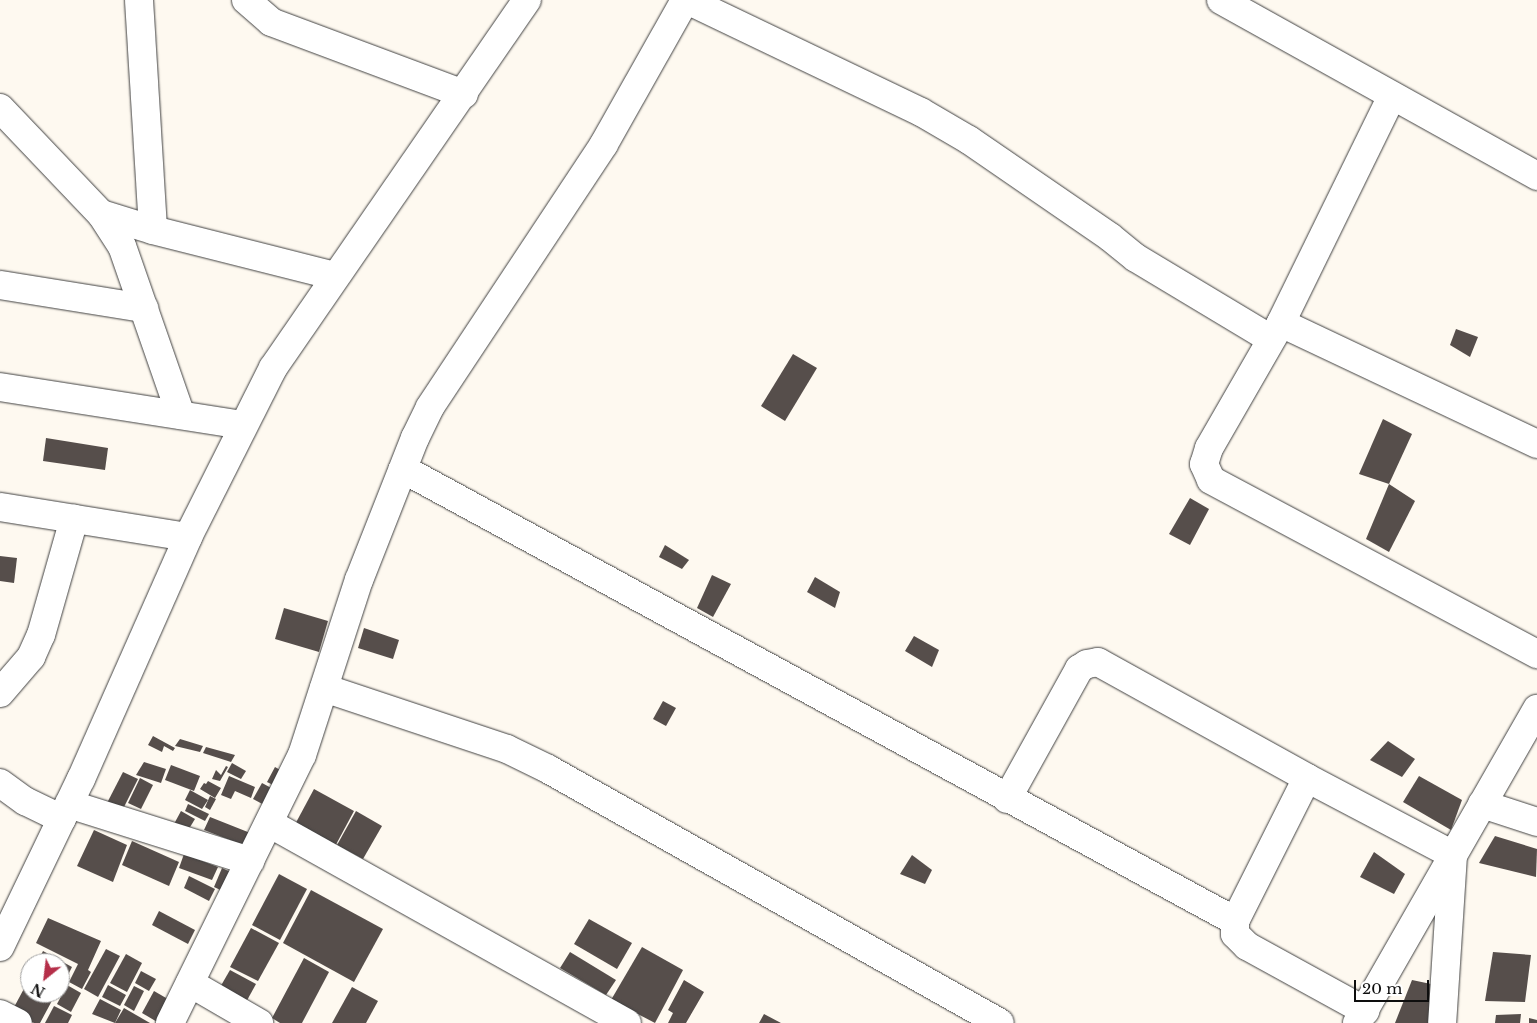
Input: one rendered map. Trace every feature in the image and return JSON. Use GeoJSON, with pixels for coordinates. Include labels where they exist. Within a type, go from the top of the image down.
{"type":"FeatureCollection","features":[{"type":"Feature","properties":{"kind":"street"},"geometry":{"type":"LineString","coordinates":[[139,0],[153,230]]}},
{"type":"Feature","properties":{"kind":"street"},"geometry":{"type":"LineString","coordinates":[[246,0],[270,22],[464,94]]}},
{"type":"Feature","properties":{"kind":"street"},"geometry":{"type":"LineString","coordinates":[[0,947],[66,811],[188,537],[273,368],[335,276],[464,94],[527,0]]}},
{"type":"Feature","properties":{"kind":"street"},"geometry":{"type":"LineString","coordinates":[[170,1023],[302,755],[359,580],[402,469],[430,407],[604,144],[686,0],[920,112],[969,140],[1110,237],[1136,258],[1276,331],[1537,444]]}},
{"type":"Feature","properties":{"kind":"street"},"geometry":{"type":"LineString","coordinates":[[1221,0],[1537,176]]}},
{"type":"Feature","properties":{"kind":"street"},"geometry":{"type":"LineString","coordinates":[[1392,96],[1276,331],[1209,448],[1204,464],[1212,480],[1537,654]]}},
{"type":"Feature","properties":{"kind":"street"},"geometry":{"type":"LineString","coordinates":[[0,108],[101,214],[122,246],[181,416]]}},
{"type":"Feature","properties":{"kind":"street"},"geometry":{"type":"LineString","coordinates":[[101,214],[153,230],[335,276]]}},
{"type":"Feature","properties":{"kind":"street"},"geometry":{"type":"LineString","coordinates":[[0,285],[144,308]]}},
{"type":"Feature","properties":{"kind":"street"},"geometry":{"type":"LineString","coordinates":[[0,387],[243,425]]}},
{"type":"Feature","properties":{"kind":"street"},"geometry":{"type":"LineString","coordinates":[[402,469],[1235,922]]}},
{"type":"Feature","properties":{"kind":"street"},"geometry":{"type":"LineString","coordinates":[[0,507],[188,537]]}},
{"type":"Feature","properties":{"kind":"street"},"geometry":{"type":"LineString","coordinates":[[0,693],[31,657],[42,635],[74,519]]}},
{"type":"Feature","properties":{"kind":"street"},"geometry":{"type":"LineString","coordinates":[[1007,799],[1079,669],[1087,664],[1098,662],[1307,778],[1453,855]]}},
{"type":"Feature","properties":{"kind":"street"},"geometry":{"type":"LineString","coordinates":[[324,688],[507,749],[548,769],[1000,1023]]}},
{"type":"Feature","properties":{"kind":"street"},"geometry":{"type":"LineString","coordinates":[[1307,778],[1235,922],[1235,934],[1247,946],[1361,1017],[1537,709]]}},
{"type":"Feature","properties":{"kind":"street"},"geometry":{"type":"LineString","coordinates":[[0,783],[25,801],[250,861]]}},
{"type":"Feature","properties":{"kind":"street"},"geometry":{"type":"LineString","coordinates":[[1482,804],[1537,822]]}},
{"type":"Feature","properties":{"kind":"street"},"geometry":{"type":"LineString","coordinates":[[269,823],[627,1023]]}},
{"type":"Feature","properties":{"kind":"street"},"geometry":{"type":"LineString","coordinates":[[1442,1023],[1453,855]]}},
{"type":"Feature","properties":{"kind":"street"},"geometry":{"type":"LineString","coordinates":[[190,983],[259,1023]]}},
{"type":"Feature","properties":{"kind":"street"},"geometry":{"type":"LineString","coordinates":[[0,1014],[18,1023]]}},
{"type":"Feature","properties":{"kind":"building"},"geometry":{"type":"Polygon","coordinates":[[[1456,329],[1478,337],[1470,357],[1450,345],[1456,329]]]}},
{"type":"Feature","properties":{"kind":"building"},"geometry":{"type":"Polygon","coordinates":[[[793,354],[817,368],[785,421],[761,406],[793,354]]]}},
{"type":"Feature","properties":{"kind":"building"},"geometry":{"type":"Polygon","coordinates":[[[1383,419],[1412,434],[1389,484],[1359,474],[1383,419]]]}},
{"type":"Feature","properties":{"kind":"building"},"geometry":{"type":"Polygon","coordinates":[[[46,438],[108,448],[105,470],[43,461],[46,438]]]}},
{"type":"Feature","properties":{"kind":"building"},"geometry":{"type":"Polygon","coordinates":[[[1389,484],[1415,501],[1389,552],[1366,539],[1389,484]]]}},
{"type":"Feature","properties":{"kind":"building"},"geometry":{"type":"Polygon","coordinates":[[[1190,498],[1209,509],[1190,545],[1169,534],[1190,498]]]}},
{"type":"Feature","properties":{"kind":"building"},"geometry":{"type":"Polygon","coordinates":[[[665,545],[689,560],[682,569],[659,557],[665,545]]]}},
{"type":"Feature","properties":{"kind":"building"},"geometry":{"type":"Polygon","coordinates":[[[0,556],[17,558],[14,583],[0,581],[0,556]]]}},
{"type":"Feature","properties":{"kind":"building"},"geometry":{"type":"Polygon","coordinates":[[[712,575],[731,584],[713,617],[697,608],[712,575]]]}},
{"type":"Feature","properties":{"kind":"building"},"geometry":{"type":"Polygon","coordinates":[[[815,577],[840,592],[835,608],[807,592],[815,577]]]}},
{"type":"Feature","properties":{"kind":"building"},"geometry":{"type":"Polygon","coordinates":[[[284,608],[328,621],[319,652],[275,639],[284,608]]]}},
{"type":"Feature","properties":{"kind":"building"},"geometry":{"type":"Polygon","coordinates":[[[364,628],[399,640],[393,659],[358,648],[364,628]]]}},
{"type":"Feature","properties":{"kind":"building"},"geometry":{"type":"Polygon","coordinates":[[[914,636],[939,650],[932,667],[905,651],[914,636]]]}},
{"type":"Feature","properties":{"kind":"building"},"geometry":{"type":"Polygon","coordinates":[[[663,701],[676,708],[666,726],[653,719],[663,701]]]}},
{"type":"Feature","properties":{"kind":"building"},"geometry":{"type":"Polygon","coordinates":[[[153,736],[175,748],[173,751],[164,746],[162,752],[148,745],[153,736]]]}},
{"type":"Feature","properties":{"kind":"building"},"geometry":{"type":"Polygon","coordinates":[[[180,739],[203,746],[200,752],[175,746],[180,739]]]}},
{"type":"Feature","properties":{"kind":"building"},"geometry":{"type":"Polygon","coordinates":[[[1388,741],[1415,759],[1402,777],[1370,760],[1388,741]]]}},
{"type":"Feature","properties":{"kind":"building"},"geometry":{"type":"Polygon","coordinates":[[[206,747],[235,755],[231,762],[203,753],[206,747]]]}},
{"type":"Feature","properties":{"kind":"building"},"geometry":{"type":"Polygon","coordinates":[[[144,762],[166,769],[161,783],[136,775],[144,762]]]}},
{"type":"Feature","properties":{"kind":"building"},"geometry":{"type":"Polygon","coordinates":[[[232,763],[246,771],[241,779],[227,772],[232,763]]]}},
{"type":"Feature","properties":{"kind":"building"},"geometry":{"type":"Polygon","coordinates":[[[171,765],[200,776],[194,791],[165,780],[171,765]]]}},
{"type":"Feature","properties":{"kind":"building"},"geometry":{"type":"Polygon","coordinates":[[[226,766],[228,767],[220,781],[212,779],[216,770],[221,775],[226,766]]]}},
{"type":"Feature","properties":{"kind":"building"},"geometry":{"type":"Polygon","coordinates":[[[275,767],[282,771],[275,786],[267,782],[275,767]]]}},
{"type":"Feature","properties":{"kind":"building"},"geometry":{"type":"Polygon","coordinates":[[[123,772],[138,779],[122,811],[107,803],[123,772]]]}},
{"type":"Feature","properties":{"kind":"building"},"geometry":{"type":"Polygon","coordinates":[[[229,776],[255,787],[251,798],[235,791],[231,799],[221,795],[229,776]]]}},
{"type":"Feature","properties":{"kind":"building"},"geometry":{"type":"Polygon","coordinates":[[[1419,776],[1462,800],[1451,830],[1403,802],[1419,776]]]}},
{"type":"Feature","properties":{"kind":"building"},"geometry":{"type":"Polygon","coordinates":[[[140,778],[153,785],[141,809],[128,803],[140,778]]]}},
{"type":"Feature","properties":{"kind":"building"},"geometry":{"type":"Polygon","coordinates":[[[208,781],[221,788],[215,798],[200,789],[208,781]]]}},
{"type":"Feature","properties":{"kind":"building"},"geometry":{"type":"Polygon","coordinates":[[[262,783],[275,790],[266,806],[253,799],[262,783]]]}},
{"type":"Feature","properties":{"kind":"building"},"geometry":{"type":"Polygon","coordinates":[[[314,789],[354,811],[332,852],[292,830],[314,789]]]}},
{"type":"Feature","properties":{"kind":"building"},"geometry":{"type":"Polygon","coordinates":[[[190,790],[208,800],[202,809],[185,800],[190,790]]]}},
{"type":"Feature","properties":{"kind":"building"},"geometry":{"type":"Polygon","coordinates":[[[210,796],[216,799],[210,810],[205,807],[210,796]]]}},
{"type":"Feature","properties":{"kind":"building"},"geometry":{"type":"Polygon","coordinates":[[[188,804],[209,814],[205,821],[185,811],[188,804]]]}},
{"type":"Feature","properties":{"kind":"building"},"geometry":{"type":"Polygon","coordinates":[[[181,811],[195,819],[187,832],[174,824],[181,811]]]}},
{"type":"Feature","properties":{"kind":"building"},"geometry":{"type":"Polygon","coordinates":[[[356,811],[382,826],[363,859],[337,845],[356,811]]]}},
{"type":"Feature","properties":{"kind":"building"},"geometry":{"type":"Polygon","coordinates":[[[210,817],[258,836],[249,857],[227,847],[230,840],[204,830],[210,817]]]}},
{"type":"Feature","properties":{"kind":"building"},"geometry":{"type":"Polygon","coordinates":[[[94,830],[127,845],[113,882],[77,866],[94,830]]]}},
{"type":"Feature","properties":{"kind":"building"},"geometry":{"type":"Polygon","coordinates":[[[1495,836],[1537,849],[1536,877],[1479,863],[1495,836]]]}},
{"type":"Feature","properties":{"kind":"building"},"geometry":{"type":"Polygon","coordinates":[[[132,841],[179,862],[169,886],[122,865],[132,841]]]}},
{"type":"Feature","properties":{"kind":"building"},"geometry":{"type":"Polygon","coordinates":[[[1374,852],[1405,874],[1394,894],[1360,877],[1374,852]]]}},
{"type":"Feature","properties":{"kind":"building"},"geometry":{"type":"Polygon","coordinates":[[[184,854],[218,867],[212,880],[179,868],[184,854]]]}},
{"type":"Feature","properties":{"kind":"building"},"geometry":{"type":"Polygon","coordinates":[[[912,855],[932,870],[925,884],[900,874],[912,855]]]}},
{"type":"Feature","properties":{"kind":"building"},"geometry":{"type":"Polygon","coordinates":[[[222,868],[237,875],[229,894],[214,887],[222,868]]]}},
{"type":"Feature","properties":{"kind":"building"},"geometry":{"type":"Polygon","coordinates":[[[279,874],[307,889],[280,940],[252,925],[279,874]]]}},
{"type":"Feature","properties":{"kind":"building"},"geometry":{"type":"Polygon","coordinates":[[[189,876],[215,889],[209,901],[184,888],[189,876]]]}},
{"type":"Feature","properties":{"kind":"building"},"geometry":{"type":"Polygon","coordinates":[[[311,890],[383,929],[354,982],[283,943],[311,890]]]}},
{"type":"Feature","properties":{"kind":"building"},"geometry":{"type":"Polygon","coordinates":[[[159,911],[195,930],[188,944],[152,925],[159,911]]]}},
{"type":"Feature","properties":{"kind":"building"},"geometry":{"type":"Polygon","coordinates":[[[48,918],[101,941],[88,970],[91,972],[82,989],[70,983],[78,964],[70,960],[70,953],[56,953],[36,943],[48,918]]]}},
{"type":"Feature","properties":{"kind":"building"},"geometry":{"type":"Polygon","coordinates":[[[589,919],[632,943],[617,969],[574,944],[589,919]]]}},
{"type":"Feature","properties":{"kind":"building"},"geometry":{"type":"Polygon","coordinates":[[[251,928],[279,943],[258,981],[230,967],[251,928]]]}},
{"type":"Feature","properties":{"kind":"building"},"geometry":{"type":"Polygon","coordinates":[[[642,947],[683,970],[655,1023],[611,1000],[642,947]]]}},
{"type":"Feature","properties":{"kind":"building"},"geometry":{"type":"Polygon","coordinates":[[[106,949],[120,956],[98,997],[84,989],[106,949]]]}},
{"type":"Feature","properties":{"kind":"building"},"geometry":{"type":"Polygon","coordinates":[[[570,952],[616,980],[606,995],[560,968],[570,952]]]}},
{"type":"Feature","properties":{"kind":"building"},"geometry":{"type":"Polygon","coordinates":[[[1493,952],[1531,955],[1525,1002],[1485,1001],[1493,952]]]}},
{"type":"Feature","properties":{"kind":"building"},"geometry":{"type":"Polygon","coordinates":[[[126,954],[142,963],[127,992],[110,983],[126,954]]]}},
{"type":"Feature","properties":{"kind":"building"},"geometry":{"type":"Polygon","coordinates":[[[304,958],[329,972],[302,1023],[280,1023],[272,1018],[304,958]]]}},
{"type":"Feature","properties":{"kind":"building"},"geometry":{"type":"Polygon","coordinates":[[[230,970],[256,984],[245,1004],[219,989],[230,970]]]}},
{"type":"Feature","properties":{"kind":"building"},"geometry":{"type":"Polygon","coordinates":[[[141,971],[156,979],[149,991],[135,983],[141,971]]]}},
{"type":"Feature","properties":{"kind":"building"},"geometry":{"type":"Polygon","coordinates":[[[684,980],[704,992],[686,1023],[668,1023],[673,1013],[668,1010],[684,980]]]}},
{"type":"Feature","properties":{"kind":"building"},"geometry":{"type":"Polygon","coordinates":[[[1412,980],[1431,984],[1430,1023],[1395,1023],[1412,980]]]}},
{"type":"Feature","properties":{"kind":"building"},"geometry":{"type":"Polygon","coordinates":[[[108,985],[126,995],[120,1006],[102,997],[108,985]]]}},
{"type":"Feature","properties":{"kind":"building"},"geometry":{"type":"Polygon","coordinates":[[[134,986],[144,991],[134,1011],[124,1005],[134,986]]]}},
{"type":"Feature","properties":{"kind":"building"},"geometry":{"type":"Polygon","coordinates":[[[70,987],[81,993],[71,1012],[57,1004],[70,1003],[70,987]]]}},
{"type":"Feature","properties":{"kind":"building"},"geometry":{"type":"Polygon","coordinates":[[[352,987],[378,1001],[366,1023],[332,1023],[352,987]]]}},
{"type":"Feature","properties":{"kind":"building"},"geometry":{"type":"Polygon","coordinates":[[[154,991],[173,1002],[159,1023],[142,1013],[154,991]]]}},
{"type":"Feature","properties":{"kind":"building"},"geometry":{"type":"Polygon","coordinates":[[[20,996],[20,1003],[51,1003],[40,1023],[34,1023],[12,1011],[20,996]]]}},
{"type":"Feature","properties":{"kind":"building"},"geometry":{"type":"Polygon","coordinates":[[[100,999],[121,1010],[115,1023],[92,1014],[100,999]]]}},
{"type":"Feature","properties":{"kind":"building"},"geometry":{"type":"Polygon","coordinates":[[[54,1006],[72,1015],[68,1023],[45,1023],[54,1006]]]}},
{"type":"Feature","properties":{"kind":"building"},"geometry":{"type":"Polygon","coordinates":[[[124,1008],[150,1023],[115,1023],[124,1008]]]}},
{"type":"Feature","properties":{"kind":"building"},"geometry":{"type":"Polygon","coordinates":[[[764,1014],[781,1023],[759,1023],[764,1014]]]}},
{"type":"Feature","properties":{"kind":"building"},"geometry":{"type":"Polygon","coordinates":[[[1521,1014],[1520,1023],[1495,1023],[1496,1015],[1521,1014]]]}},
{"type":"Feature","properties":{"kind":"building"},"geometry":{"type":"Polygon","coordinates":[[[1529,1018],[1537,1020],[1537,1023],[1529,1023],[1529,1018]]]}}]}
